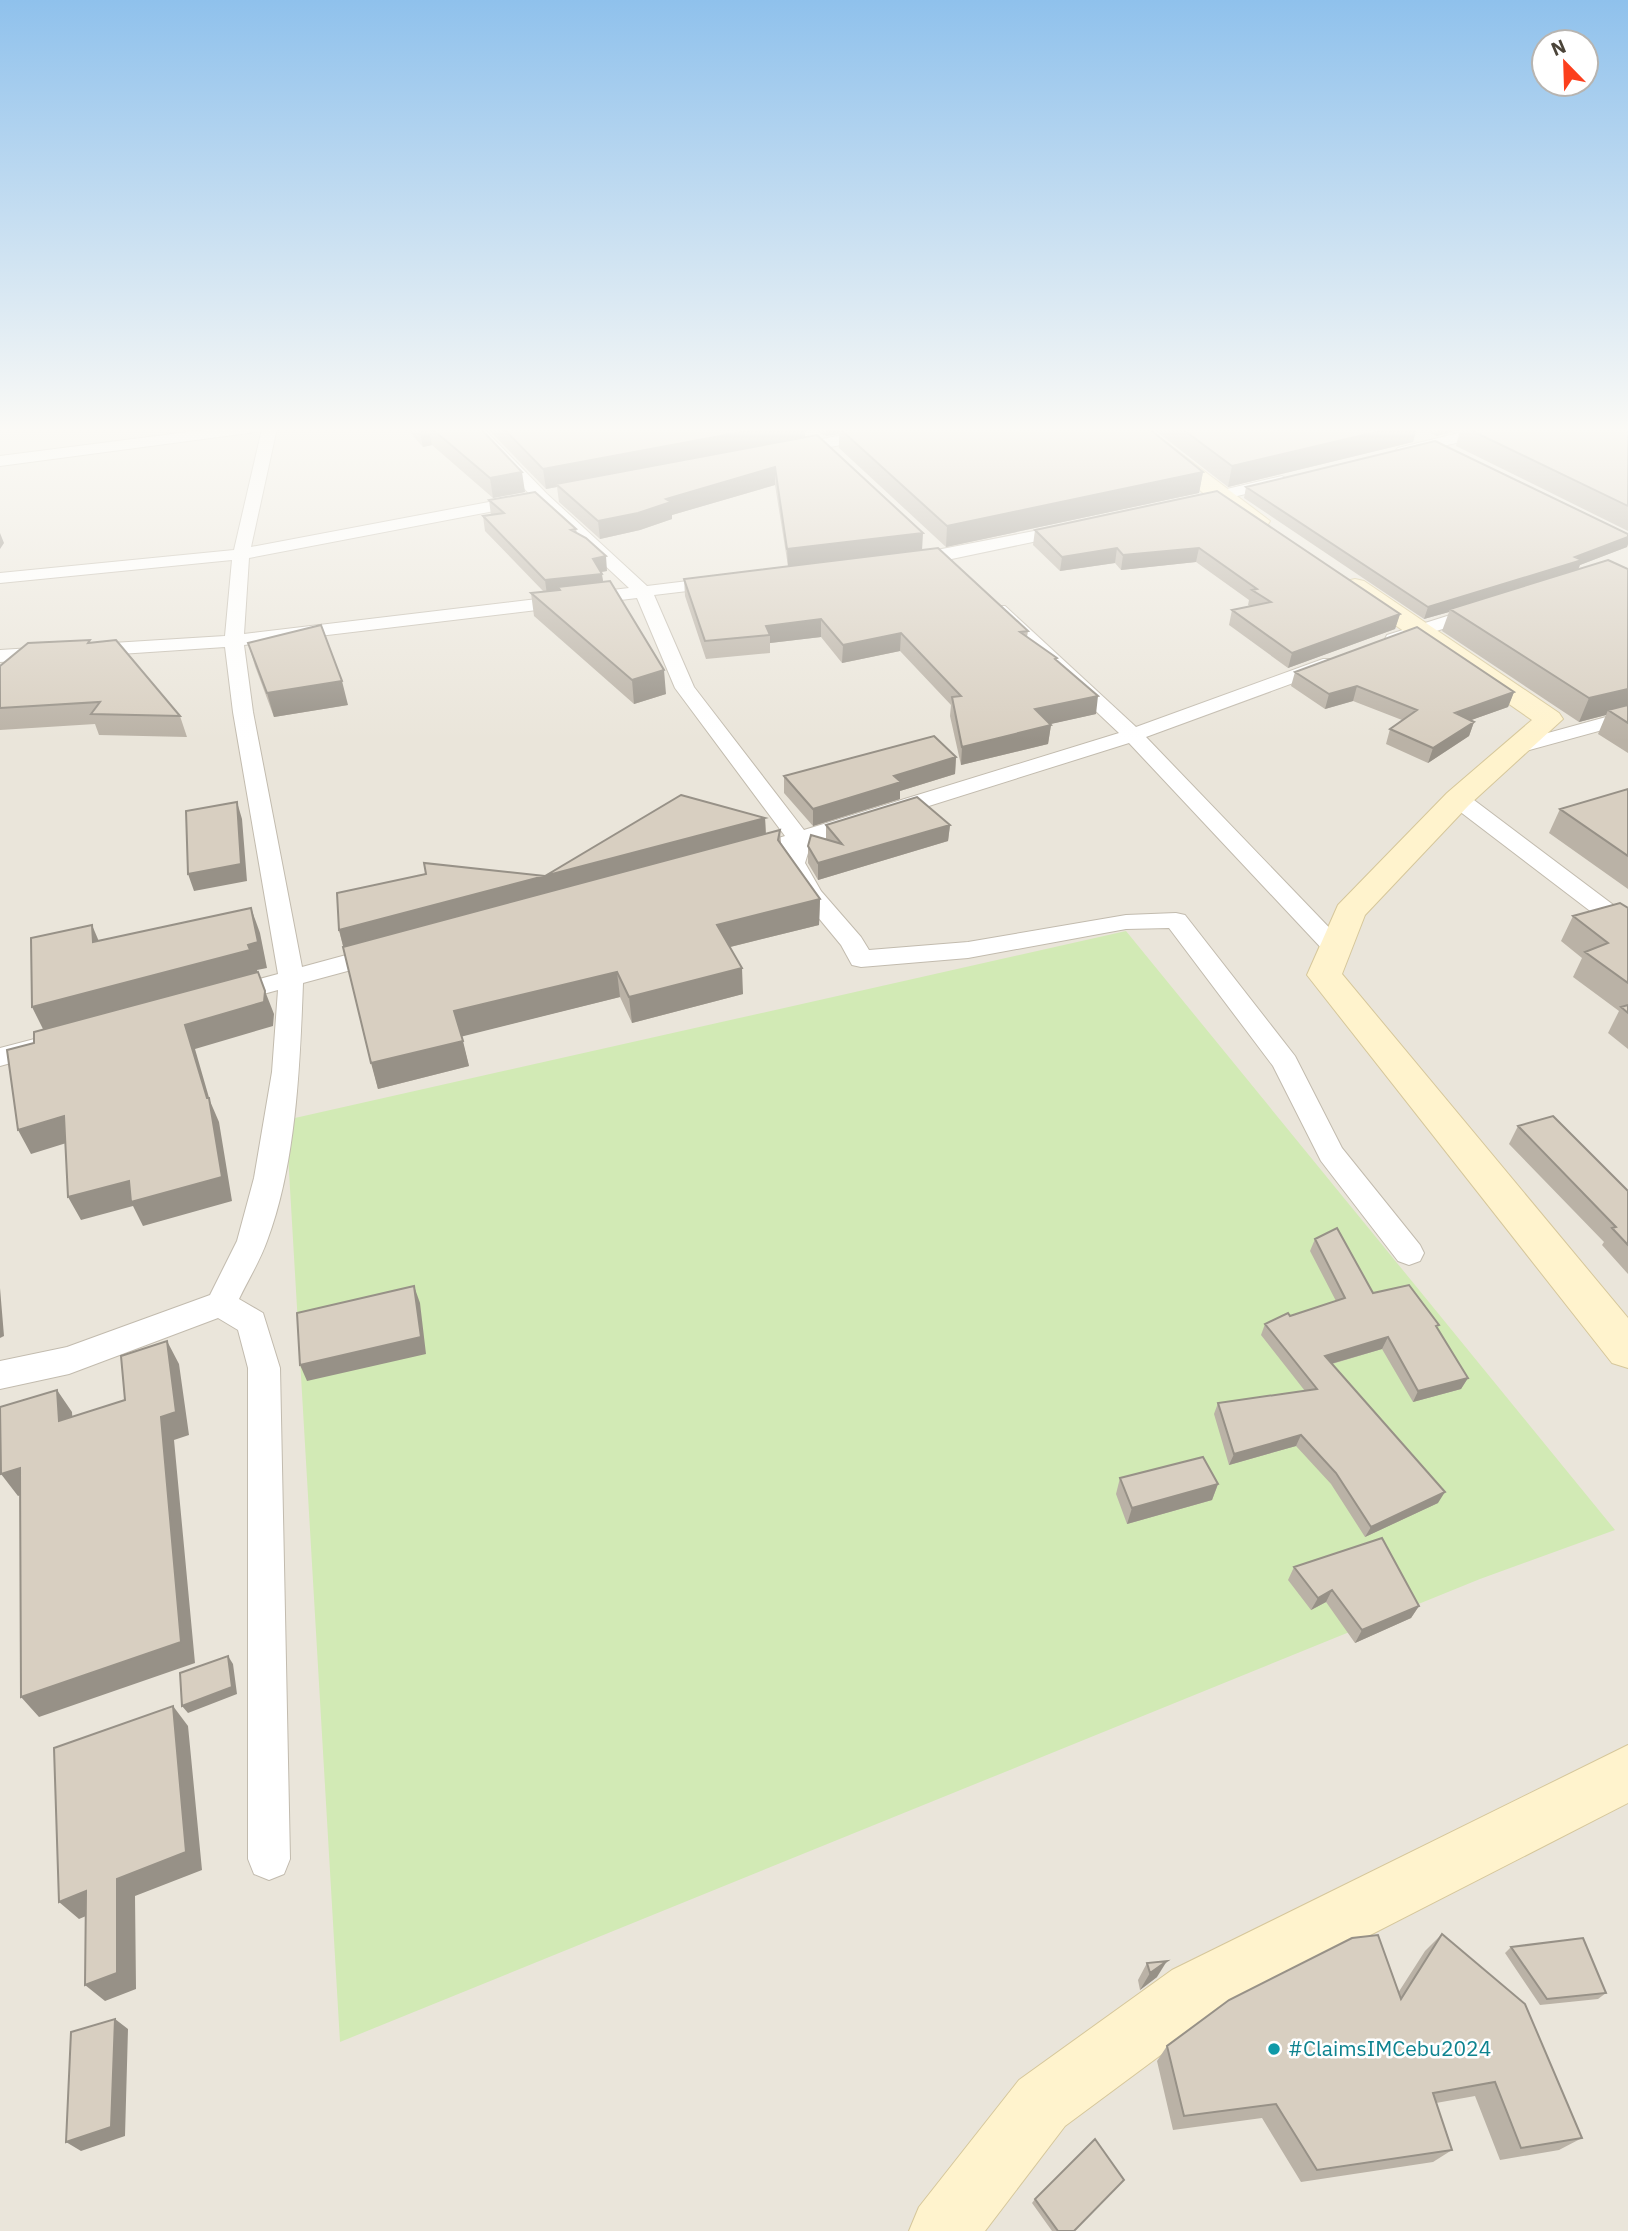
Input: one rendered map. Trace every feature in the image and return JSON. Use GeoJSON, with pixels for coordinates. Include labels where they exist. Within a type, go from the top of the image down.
{"type":"FeatureCollection","features":[{"type":"Feature","properties":{"kind":"street"},"geometry":{"type":"LineString","coordinates":[[0,1375],[69,1360],[221,1304],[252,1241],[269,1178],[286,1073],[291,978],[243,712],[234,642],[241,554],[246,532]]}},
{"type":"Feature","properties":{"kind":"street"},"geometry":{"type":"LineString","coordinates":[[0,578],[241,554],[358,532]]}},
{"type":"Feature","properties":{"kind":"street"},"geometry":{"type":"LineString","coordinates":[[578,532],[643,591],[685,688],[800,840]]}},
{"type":"Feature","properties":{"kind":"street"},"geometry":{"type":"LineString","coordinates":[[888,563],[942,556],[1054,532]]}},
{"type":"Feature","properties":{"kind":"street"},"geometry":{"type":"LineString","coordinates":[[1275,532],[1287,540]]}},
{"type":"Feature","properties":{"kind":"street"},"geometry":{"type":"LineString","coordinates":[[922,538],[962,575]]}},
{"type":"Feature","properties":{"kind":"street"},"geometry":{"type":"LineString","coordinates":[[1332,570],[1549,719],[1522,746],[1458,799],[1350,912],[1324,975],[1628,1350]]}},
{"type":"Feature","properties":{"kind":"street"},"geometry":{"type":"LineString","coordinates":[[0,656],[234,642],[738,580]]}},
{"type":"Feature","properties":{"kind":"street"},"geometry":{"type":"LineString","coordinates":[[982,594],[1133,735],[1334,947]]}},
{"type":"Feature","properties":{"kind":"street"},"geometry":{"type":"LineString","coordinates":[[719,862],[800,840],[1133,735],[1421,629],[1498,605]]}},
{"type":"Feature","properties":{"kind":"street"},"geometry":{"type":"LineString","coordinates":[[1522,746],[1628,717]]}},
{"type":"Feature","properties":{"kind":"street"},"geometry":{"type":"LineString","coordinates":[[1458,799],[1628,928]]}},
{"type":"Feature","properties":{"kind":"street"},"geometry":{"type":"LineString","coordinates":[[800,840],[793,863],[811,894],[852,942],[861,959],[968,950],[1126,922],[1176,920],[1284,1062],[1331,1154],[1409,1253]]}},
{"type":"Feature","properties":{"kind":"street"},"geometry":{"type":"LineString","coordinates":[[212,1000],[398,949]]}},
{"type":"Feature","properties":{"kind":"street"},"geometry":{"type":"LineString","coordinates":[[0,1058],[66,1040]]}},
{"type":"Feature","properties":{"kind":"street"},"geometry":{"type":"LineString","coordinates":[[221,1304],[252,1322],[264,1368],[269,1859]]}},
{"type":"Feature","properties":{"kind":"street"},"geometry":{"type":"LineString","coordinates":[[943,2231],[1042,2103],[1194,1992],[1628,1773]]}},
{"type":"Feature","properties":{"kind":"shaded area"},"geometry":{"type":"Polygon","coordinates":[[[0,532],[1628,532],[1628,2231],[0,2231],[0,532]]]}},
{"type":"Feature","properties":{"kind":"green space"},"geometry":{"type":"Polygon","coordinates":[[[1126,931],[1615,1530],[1480,1579],[340,2042],[286,1120],[1126,931]]]}},
{"type":"Feature","properties":{"kind":"building"},"geometry":{"type":"Polygon","coordinates":[[[499,532],[575,532],[606,556],[593,559],[602,574],[545,580],[499,532]]]}},
{"type":"Feature","properties":{"kind":"building"},"geometry":{"type":"Polygon","coordinates":[[[785,532],[923,533],[787,549],[785,532]]]}},
{"type":"Feature","properties":{"kind":"building"},"geometry":{"type":"Polygon","coordinates":[[[1037,532],[1278,532],[1400,614],[1292,653],[1232,610],[1271,602],[1199,548],[1123,555],[1117,548],[1062,557],[1037,532]]]}},
{"type":"Feature","properties":{"kind":"building"},"geometry":{"type":"Polygon","coordinates":[[[1314,532],[1628,534],[1628,537],[1575,557],[1582,560],[1428,607],[1314,532]]]}},
{"type":"Feature","properties":{"kind":"building"},"geometry":{"type":"Polygon","coordinates":[[[938,548],[1028,631],[1020,632],[1057,658],[1055,659],[1098,696],[1035,709],[1051,725],[962,747],[952,697],[961,696],[901,633],[843,645],[821,619],[766,626],[770,635],[705,641],[684,579],[938,548]]]}},
{"type":"Feature","properties":{"kind":"building"},"geometry":{"type":"Polygon","coordinates":[[[1608,560],[1628,569],[1628,689],[1589,698],[1450,609],[1608,560]]]}},
{"type":"Feature","properties":{"kind":"building"},"geometry":{"type":"Polygon","coordinates":[[[610,581],[664,670],[632,680],[531,593],[610,581]]]}},
{"type":"Feature","properties":{"kind":"building"},"geometry":{"type":"Polygon","coordinates":[[[321,625],[342,681],[267,693],[248,643],[321,625]]]}},
{"type":"Feature","properties":{"kind":"building"},"geometry":{"type":"Polygon","coordinates":[[[1417,627],[1514,692],[1455,713],[1474,722],[1433,748],[1390,729],[1417,710],[1357,686],[1329,694],[1295,672],[1417,627]]]}},
{"type":"Feature","properties":{"kind":"building"},"geometry":{"type":"Polygon","coordinates":[[[90,640],[88,643],[116,640],[180,716],[91,714],[100,702],[0,708],[0,666],[28,643],[90,640]]]}},
{"type":"Feature","properties":{"kind":"building"},"geometry":{"type":"Polygon","coordinates":[[[1628,705],[1628,723],[1608,710],[1628,705]]]}},
{"type":"Feature","properties":{"kind":"building"},"geometry":{"type":"Polygon","coordinates":[[[934,736],[956,757],[894,776],[901,782],[813,809],[784,776],[934,736]]]}},
{"type":"Feature","properties":{"kind":"building"},"geometry":{"type":"Polygon","coordinates":[[[1628,789],[1628,856],[1560,809],[1628,789]]]}},
{"type":"Feature","properties":{"kind":"building"},"geometry":{"type":"Polygon","coordinates":[[[681,795],[765,818],[545,876],[681,795]]]}},
{"type":"Feature","properties":{"kind":"building"},"geometry":{"type":"Polygon","coordinates":[[[917,797],[950,825],[818,863],[808,846],[811,835],[842,844],[826,825],[917,797]]]}},
{"type":"Feature","properties":{"kind":"building"},"geometry":{"type":"Polygon","coordinates":[[[237,802],[241,864],[188,874],[186,811],[237,802]]]}},
{"type":"Feature","properties":{"kind":"building"},"geometry":{"type":"Polygon","coordinates":[[[780,830],[778,840],[820,899],[717,925],[742,968],[629,997],[617,972],[454,1011],[463,1041],[371,1063],[343,947],[780,830]]]}},
{"type":"Feature","properties":{"kind":"building"},"geometry":{"type":"Polygon","coordinates":[[[424,863],[545,876],[339,930],[337,893],[426,874],[424,863]]]}},
{"type":"Feature","properties":{"kind":"building"},"geometry":{"type":"Polygon","coordinates":[[[1620,903],[1628,908],[1628,983],[1585,952],[1608,943],[1573,916],[1620,903]]]}},
{"type":"Feature","properties":{"kind":"building"},"geometry":{"type":"Polygon","coordinates":[[[251,908],[258,942],[248,945],[250,950],[32,1007],[31,938],[92,925],[93,942],[251,908]]]}},
{"type":"Feature","properties":{"kind":"building"},"geometry":{"type":"Polygon","coordinates":[[[258,972],[265,991],[264,1002],[185,1025],[209,1098],[222,1177],[131,1202],[129,1181],[68,1197],[64,1116],[18,1130],[7,1050],[34,1043],[34,1032],[258,972]]]}},
{"type":"Feature","properties":{"kind":"building"},"geometry":{"type":"Polygon","coordinates":[[[1553,1116],[1628,1191],[1628,1245],[1612,1228],[1616,1227],[1518,1126],[1553,1116]]]}},
{"type":"Feature","properties":{"kind":"building"},"geometry":{"type":"Polygon","coordinates":[[[1337,1228],[1373,1293],[1409,1285],[1439,1325],[1436,1326],[1468,1378],[1418,1391],[1388,1337],[1325,1356],[1445,1492],[1371,1527],[1336,1473],[1301,1435],[1234,1454],[1218,1403],[1317,1389],[1265,1324],[1288,1313],[1290,1316],[1345,1298],[1315,1239],[1337,1228]]]}},
{"type":"Feature","properties":{"kind":"building"},"geometry":{"type":"Polygon","coordinates":[[[414,1286],[421,1337],[300,1365],[297,1313],[414,1286]]]}},
{"type":"Feature","properties":{"kind":"building"},"geometry":{"type":"Polygon","coordinates":[[[167,1341],[176,1412],[161,1417],[181,1642],[21,1697],[20,1468],[1,1474],[0,1407],[57,1390],[59,1421],[125,1400],[121,1356],[167,1341]]]}},
{"type":"Feature","properties":{"kind":"building"},"geometry":{"type":"Polygon","coordinates":[[[1203,1457],[1218,1484],[1132,1508],[1120,1478],[1203,1457]]]}},
{"type":"Feature","properties":{"kind":"building"},"geometry":{"type":"Polygon","coordinates":[[[1382,1538],[1419,1606],[1362,1630],[1332,1590],[1318,1598],[1294,1567],[1382,1538]]]}},
{"type":"Feature","properties":{"kind":"building"},"geometry":{"type":"Polygon","coordinates":[[[228,1656],[232,1687],[182,1706],[180,1673],[228,1656]]]}},
{"type":"Feature","properties":{"kind":"building"},"geometry":{"type":"Polygon","coordinates":[[[173,1706],[186,1852],[117,1879],[117,1973],[85,1985],[86,1891],[59,1902],[54,1748],[173,1706]]]}},
{"type":"Feature","properties":{"kind":"building"},"geometry":{"type":"Polygon","coordinates":[[[1442,1934],[1525,2004],[1582,2138],[1521,2148],[1495,2082],[1433,2093],[1452,2150],[1317,2170],[1276,2104],[1184,2116],[1167,2046],[1229,2000],[1352,1938],[1378,1935],[1401,1999],[1442,1934]]]}},
{"type":"Feature","properties":{"kind":"building"},"geometry":{"type":"Polygon","coordinates":[[[1583,1938],[1606,1993],[1547,1999],[1511,1947],[1583,1938]]]}},
{"type":"Feature","properties":{"kind":"building"},"geometry":{"type":"Polygon","coordinates":[[[1167,1961],[1150,1973],[1147,1963],[1167,1961]]]}},
{"type":"Feature","properties":{"kind":"building"},"geometry":{"type":"Polygon","coordinates":[[[115,2019],[111,2127],[66,2142],[71,2032],[115,2019]]]}},
{"type":"Feature","properties":{"kind":"building"},"geometry":{"type":"Polygon","coordinates":[[[1095,2139],[1124,2180],[1074,2231],[1058,2231],[1035,2199],[1095,2139]]]}},
{"type":"Feature","properties":{"kind":"place","name":"#ClaimsIMCebu2024"},"geometry":{"type":"Point","coordinates":[1274,2049]}}]}
